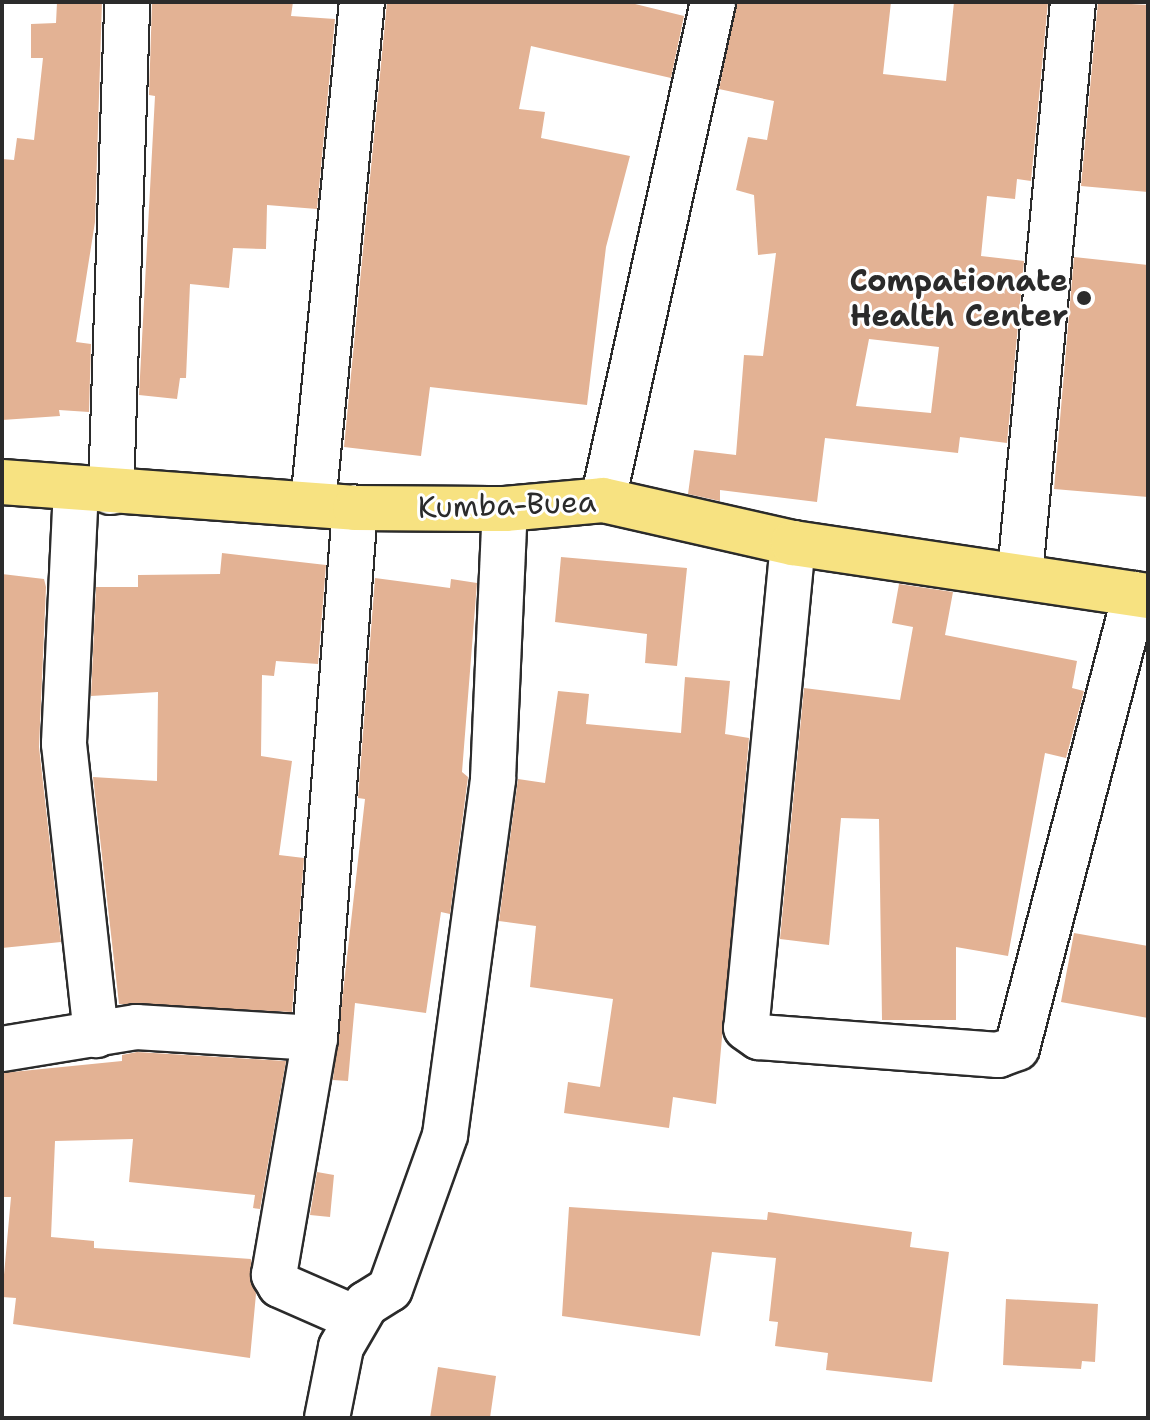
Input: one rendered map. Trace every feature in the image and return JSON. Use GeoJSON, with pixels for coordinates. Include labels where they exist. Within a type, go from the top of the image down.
{"type":"FeatureCollection","features":[{"type":"Feature","properties":{"kind":"highway","name":"Kumba-Buea"},"geometry":{"type":"LineString","coordinates":[[2,482],[334,506],[505,509],[603,500],[793,543],[1020,574],[1142,595]]}},
{"type":"Feature","properties":{"kind":"street"},"geometry":{"type":"LineString","coordinates":[[96,1035],[64,744],[93,490],[127,2]]}},
{"type":"Feature","properties":{"kind":"street"},"geometry":{"type":"LineString","coordinates":[[355,1318],[280,1285],[274,1275],[315,1038],[334,506],[362,2]]}},
{"type":"Feature","properties":{"kind":"street"},"geometry":{"type":"LineString","coordinates":[[603,500],[713,2]]}},
{"type":"Feature","properties":{"kind":"street"},"geometry":{"type":"LineString","coordinates":[[1020,574],[1073,2]]}},
{"type":"Feature","properties":{"kind":"street"},"geometry":{"type":"LineString","coordinates":[[327,1418],[341,1347],[355,1318],[390,1289],[445,1135],[493,779],[505,509]]}},
{"type":"Feature","properties":{"kind":"street"},"geometry":{"type":"LineString","coordinates":[[793,543],[746,1028],[759,1037],[998,1055],[1017,1048],[1142,595]]}},
{"type":"Feature","properties":{"kind":"street"},"geometry":{"type":"LineString","coordinates":[[2,1049],[136,1027],[315,1038]]}},
{"type":"Feature","properties":{"kind":"building"},"geometry":{"type":"Polygon","coordinates":[[[57,2],[102,2],[95,222],[76,342],[91,344],[89,412],[59,410],[60,416],[2,420],[2,159],[14,160],[17,138],[34,140],[43,58],[31,58],[31,24],[56,23],[57,2]]]}},
{"type":"Feature","properties":{"kind":"building"},"geometry":{"type":"Polygon","coordinates":[[[152,2],[293,2],[291,16],[335,19],[317,209],[267,205],[266,249],[233,248],[229,288],[190,284],[186,378],[180,378],[177,399],[139,395],[155,96],[149,95],[152,2]]]}},
{"type":"Feature","properties":{"kind":"building"},"geometry":{"type":"Polygon","coordinates":[[[387,2],[627,2],[684,16],[671,78],[531,46],[519,109],[545,112],[541,138],[630,156],[606,247],[587,405],[430,387],[421,456],[344,447],[387,2]]]}},
{"type":"Feature","properties":{"kind":"building"},"geometry":{"type":"Polygon","coordinates":[[[737,2],[891,2],[883,74],[946,81],[954,2],[1048,2],[1031,181],[1017,179],[1015,199],[987,196],[981,256],[1024,261],[1007,443],[960,437],[958,453],[825,438],[817,502],[720,490],[720,501],[688,494],[694,450],[736,455],[744,355],[763,356],[776,253],[758,255],[754,195],[736,190],[748,137],[767,140],[774,101],[719,89],[737,2]],[[869,339],[856,406],[931,413],[939,347],[869,339]]]}},
{"type":"Feature","properties":{"kind":"building"},"geometry":{"type":"Polygon","coordinates":[[[1098,2],[1148,5],[1148,192],[1081,186],[1098,2]]]}},
{"type":"Feature","properties":{"kind":"building"},"geometry":{"type":"Polygon","coordinates":[[[1074,257],[1148,265],[1148,497],[1054,489],[1074,257]]]}},
{"type":"Feature","properties":{"kind":"building"},"geometry":{"type":"Polygon","coordinates":[[[222,553],[326,565],[318,664],[276,661],[274,676],[262,675],[261,756],[292,761],[279,855],[304,858],[292,1012],[119,1004],[93,777],[157,781],[158,692],[91,696],[96,587],[138,587],[138,575],[220,574],[222,553]]]}},
{"type":"Feature","properties":{"kind":"building"},"geometry":{"type":"Polygon","coordinates":[[[561,557],[687,568],[677,666],[645,663],[647,634],[555,622],[561,557]]]}},
{"type":"Feature","properties":{"kind":"building"},"geometry":{"type":"Polygon","coordinates":[[[2,574],[44,579],[46,587],[39,747],[61,942],[2,948],[2,574]]]}},
{"type":"Feature","properties":{"kind":"building"},"geometry":{"type":"Polygon","coordinates":[[[375,578],[450,588],[451,579],[477,583],[462,772],[468,777],[450,914],[441,912],[426,1013],[355,1003],[348,1081],[333,1080],[365,799],[358,798],[375,578]]]}},
{"type":"Feature","properties":{"kind":"building"},"geometry":{"type":"Polygon","coordinates":[[[899,584],[953,592],[945,635],[1077,661],[1072,688],[1084,691],[1066,758],[1045,753],[1008,956],[956,947],[956,1020],[882,1020],[879,819],[841,818],[829,945],[780,939],[804,688],[900,700],[913,627],[892,623],[899,584]]]}},
{"type":"Feature","properties":{"kind":"building"},"geometry":{"type":"Polygon","coordinates":[[[685,677],[730,681],[725,734],[749,738],[716,1104],[673,1097],[669,1128],[564,1113],[568,1082],[600,1087],[613,999],[530,987],[536,926],[499,921],[518,779],[545,783],[558,691],[589,694],[586,724],[681,733],[685,677]]]}},
{"type":"Feature","properties":{"kind":"building"},"geometry":{"type":"Polygon","coordinates":[[[1074,933],[1148,946],[1148,1018],[1061,1002],[1074,933]]]}},
{"type":"Feature","properties":{"kind":"building"},"geometry":{"type":"Polygon","coordinates":[[[137,1052],[286,1061],[260,1209],[253,1208],[255,1195],[129,1182],[133,1139],[55,1141],[51,1237],[94,1241],[94,1248],[251,1259],[256,1294],[250,1358],[13,1324],[16,1298],[2,1297],[11,1197],[2,1197],[2,1073],[122,1061],[122,1055],[137,1052]]]}},
{"type":"Feature","properties":{"kind":"building"},"geometry":{"type":"Polygon","coordinates":[[[317,1172],[334,1175],[330,1217],[310,1215],[317,1172]]]}},
{"type":"Feature","properties":{"kind":"building"},"geometry":{"type":"Polygon","coordinates":[[[569,1207],[767,1220],[768,1212],[912,1232],[910,1247],[949,1252],[932,1382],[826,1370],[828,1353],[775,1346],[778,1322],[769,1321],[776,1258],[712,1252],[700,1336],[562,1316],[569,1207]]]}},
{"type":"Feature","properties":{"kind":"building"},"geometry":{"type":"Polygon","coordinates":[[[1006,1299],[1098,1304],[1095,1362],[1082,1361],[1081,1369],[1003,1365],[1006,1299]]]}},
{"type":"Feature","properties":{"kind":"building"},"geometry":{"type":"Polygon","coordinates":[[[438,1367],[496,1376],[490,1418],[430,1418],[438,1367]]]}},
{"type":"Feature","properties":{"kind":"place","name":"Compationate Health Center"},"geometry":{"type":"Point","coordinates":[1084,298]}}]}
